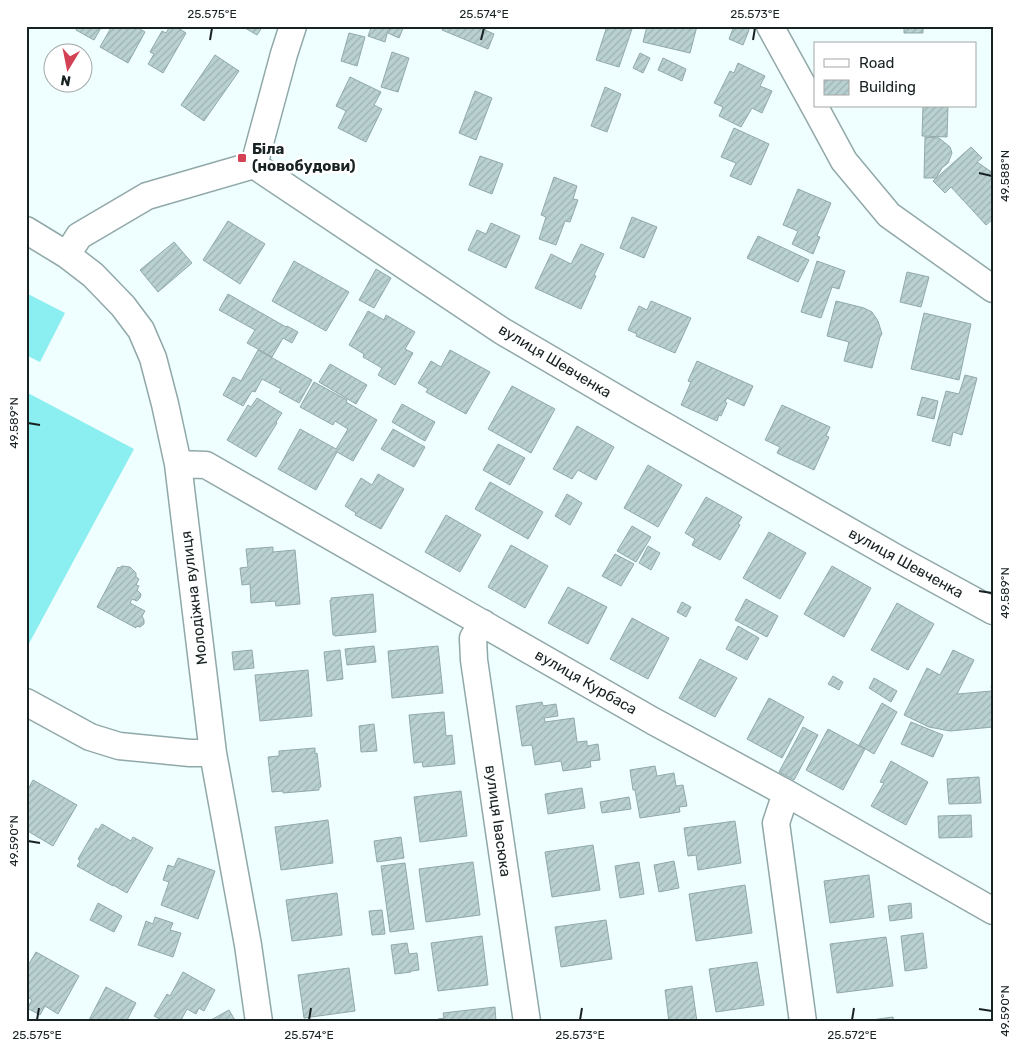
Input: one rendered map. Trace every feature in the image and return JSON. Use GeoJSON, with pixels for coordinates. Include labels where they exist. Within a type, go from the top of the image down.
{"type":"FeatureCollection","features":[{"type":"Feature","properties":{"kind":"street"},"geometry":{"type":"LineString","coordinates":[[68,255],[79,236],[147,196],[254,165],[293,26]]}},
{"type":"Feature","properties":{"kind":"street"},"geometry":{"type":"LineString","coordinates":[[770,26],[814,105]]}},
{"type":"Feature","properties":{"kind":"street"},"geometry":{"type":"LineString","coordinates":[[816,108],[844,161],[889,215],[993,289]]}},
{"type":"Feature","properties":{"kind":"street","name":"вулиця Шевченка"},"geometry":{"type":"LineString","coordinates":[[254,165],[502,331],[642,413],[993,611]]}},
{"type":"Feature","properties":{"kind":"street","name":"Молодіжна вулиця"},"geometry":{"type":"LineString","coordinates":[[26,230],[68,255],[93,274],[123,306],[141,330],[153,358],[178,464],[213,753],[248,944],[259,1022]]}},
{"type":"Feature","properties":{"kind":"street","name":"вулиця Курбаса"},"geometry":{"type":"LineString","coordinates":[[178,464],[206,465],[653,721],[786,793],[993,910]]}},
{"type":"Feature","properties":{"kind":"street","name":"вулиця Івасюка"},"geometry":{"type":"LineString","coordinates":[[483,622],[473,638],[474,660],[527,1022]]}},
{"type":"Feature","properties":{"kind":"street"},"geometry":{"type":"LineString","coordinates":[[26,702],[90,736],[119,746],[190,753],[213,753]]}},
{"type":"Feature","properties":{"kind":"street"},"geometry":{"type":"LineString","coordinates":[[786,793],[776,823],[803,1022]]}},
{"type":"Feature","properties":{"kind":"shaded area"},"geometry":{"type":"Polygon","coordinates":[[[26,293],[65,313],[40,362],[26,355],[26,293]]]}},
{"type":"Feature","properties":{"kind":"shaded area"},"geometry":{"type":"Polygon","coordinates":[[[26,392],[134,449],[26,649],[26,392]]]}},
{"type":"Feature","properties":{"kind":"building"},"geometry":{"type":"Polygon","coordinates":[[[78,26],[102,26],[94,40],[76,30],[78,26]]]}},
{"type":"Feature","properties":{"kind":"building"},"geometry":{"type":"Polygon","coordinates":[[[112,26],[135,26],[145,32],[128,63],[100,47],[112,26]]]}},
{"type":"Feature","properties":{"kind":"building"},"geometry":{"type":"Polygon","coordinates":[[[170,26],[175,26],[186,33],[163,73],[148,64],[154,54],[150,52],[162,31],[166,33],[170,26]]]}},
{"type":"Feature","properties":{"kind":"building"},"geometry":{"type":"Polygon","coordinates":[[[246,26],[263,26],[257,35],[245,28],[246,26]]]}},
{"type":"Feature","properties":{"kind":"building"},"geometry":{"type":"Polygon","coordinates":[[[365,26],[389,26],[385,42],[368,36],[371,28],[365,26]]]}},
{"type":"Feature","properties":{"kind":"building"},"geometry":{"type":"Polygon","coordinates":[[[391,26],[404,26],[399,38],[388,33],[391,26]]]}},
{"type":"Feature","properties":{"kind":"building"},"geometry":{"type":"Polygon","coordinates":[[[444,26],[487,26],[485,30],[494,34],[488,49],[442,30],[444,26]]]}},
{"type":"Feature","properties":{"kind":"building"},"geometry":{"type":"Polygon","coordinates":[[[607,26],[633,26],[619,67],[596,60],[607,26]]]}},
{"type":"Feature","properties":{"kind":"building"},"geometry":{"type":"Polygon","coordinates":[[[647,26],[697,26],[690,53],[643,42],[647,26]]]}},
{"type":"Feature","properties":{"kind":"building"},"geometry":{"type":"Polygon","coordinates":[[[734,26],[747,26],[749,30],[743,45],[729,39],[734,26]]]}},
{"type":"Feature","properties":{"kind":"building"},"geometry":{"type":"Polygon","coordinates":[[[904,26],[923,26],[923,33],[904,33],[904,26]]]}},
{"type":"Feature","properties":{"kind":"building"},"geometry":{"type":"Polygon","coordinates":[[[349,33],[365,37],[357,66],[341,61],[349,33]]]}},
{"type":"Feature","properties":{"kind":"building"},"geometry":{"type":"Polygon","coordinates":[[[392,52],[409,58],[398,92],[381,87],[392,52]]]}},
{"type":"Feature","properties":{"kind":"building"},"geometry":{"type":"Polygon","coordinates":[[[640,53],[650,58],[643,73],[633,68],[640,53]]]}},
{"type":"Feature","properties":{"kind":"building"},"geometry":{"type":"Polygon","coordinates":[[[215,55],[239,71],[204,121],[181,105],[215,55]]]}},
{"type":"Feature","properties":{"kind":"building"},"geometry":{"type":"Polygon","coordinates":[[[663,58],[686,69],[682,81],[658,70],[663,58]]]}},
{"type":"Feature","properties":{"kind":"building"},"geometry":{"type":"Polygon","coordinates":[[[738,63],[765,76],[760,86],[772,91],[762,113],[752,108],[741,127],[719,116],[723,107],[714,103],[730,71],[734,73],[738,63]]]}},
{"type":"Feature","properties":{"kind":"building"},"geometry":{"type":"Polygon","coordinates":[[[350,77],[381,92],[374,105],[382,109],[366,142],[338,128],[346,111],[336,106],[350,77]]]}},
{"type":"Feature","properties":{"kind":"building"},"geometry":{"type":"Polygon","coordinates":[[[605,87],[621,94],[607,132],[591,126],[605,87]]]}},
{"type":"Feature","properties":{"kind":"building"},"geometry":{"type":"Polygon","coordinates":[[[475,91],[492,98],[476,140],[459,133],[475,91]]]}},
{"type":"Feature","properties":{"kind":"building"},"geometry":{"type":"Polygon","coordinates":[[[923,108],[948,108],[947,137],[922,136],[923,108]]]}},
{"type":"Feature","properties":{"kind":"building"},"geometry":{"type":"Polygon","coordinates":[[[734,128],[769,144],[751,185],[730,176],[736,163],[721,157],[734,128]]]}},
{"type":"Feature","properties":{"kind":"building"},"geometry":{"type":"Polygon","coordinates":[[[925,137],[939,138],[950,147],[952,153],[948,163],[942,168],[936,178],[924,178],[925,137]]]}},
{"type":"Feature","properties":{"kind":"building"},"geometry":{"type":"Polygon","coordinates":[[[971,147],[982,158],[977,162],[993,173],[993,219],[986,225],[951,187],[945,193],[933,181],[971,147]]]}},
{"type":"Feature","properties":{"kind":"building"},"geometry":{"type":"Polygon","coordinates":[[[480,156],[503,164],[492,194],[469,185],[480,156]]]}},
{"type":"Feature","properties":{"kind":"building"},"geometry":{"type":"Polygon","coordinates":[[[554,177],[577,186],[573,199],[578,200],[570,222],[565,221],[556,245],[539,239],[546,217],[541,215],[554,177]]]}},
{"type":"Feature","properties":{"kind":"building"},"geometry":{"type":"Polygon","coordinates":[[[798,189],[831,203],[817,236],[820,237],[813,254],[792,244],[798,231],[783,225],[798,189]]]}},
{"type":"Feature","properties":{"kind":"building"},"geometry":{"type":"Polygon","coordinates":[[[632,217],[657,227],[644,258],[620,248],[632,217]]]}},
{"type":"Feature","properties":{"kind":"building"},"geometry":{"type":"Polygon","coordinates":[[[228,221],[265,244],[240,284],[203,260],[228,221]]]}},
{"type":"Feature","properties":{"kind":"building"},"geometry":{"type":"Polygon","coordinates":[[[491,223],[520,236],[506,268],[468,250],[477,230],[486,234],[491,223]]]}},
{"type":"Feature","properties":{"kind":"building"},"geometry":{"type":"Polygon","coordinates":[[[758,236],[809,260],[798,282],[747,258],[758,236]]]}},
{"type":"Feature","properties":{"kind":"building"},"geometry":{"type":"Polygon","coordinates":[[[174,242],[192,263],[158,292],[140,270],[174,242]]]}},
{"type":"Feature","properties":{"kind":"building"},"geometry":{"type":"Polygon","coordinates":[[[581,244],[604,254],[581,309],[535,288],[551,254],[571,264],[581,244]]]}},
{"type":"Feature","properties":{"kind":"building"},"geometry":{"type":"Polygon","coordinates":[[[294,261],[349,292],[326,331],[272,301],[294,261]]]}},
{"type":"Feature","properties":{"kind":"building"},"geometry":{"type":"Polygon","coordinates":[[[817,261],[845,271],[839,289],[832,287],[821,318],[801,312],[817,261]]]}},
{"type":"Feature","properties":{"kind":"building"},"geometry":{"type":"Polygon","coordinates":[[[376,269],[391,278],[374,308],[359,300],[376,269]]]}},
{"type":"Feature","properties":{"kind":"building"},"geometry":{"type":"Polygon","coordinates":[[[907,272],[929,277],[921,307],[900,302],[907,272]]]}},
{"type":"Feature","properties":{"kind":"building"},"geometry":{"type":"Polygon","coordinates":[[[228,294],[298,332],[292,343],[283,338],[272,357],[247,343],[255,330],[219,310],[228,294]]]}},
{"type":"Feature","properties":{"kind":"building"},"geometry":{"type":"Polygon","coordinates":[[[651,301],[691,318],[675,353],[636,336],[637,334],[628,330],[639,306],[647,310],[651,301]]]}},
{"type":"Feature","properties":{"kind":"building"},"geometry":{"type":"Polygon","coordinates":[[[836,301],[864,308],[872,312],[878,321],[882,334],[872,368],[844,361],[849,342],[827,336],[836,301]]]}},
{"type":"Feature","properties":{"kind":"building"},"geometry":{"type":"Polygon","coordinates":[[[368,311],[384,320],[386,315],[415,332],[405,349],[413,353],[395,385],[378,375],[382,368],[363,357],[364,354],[349,345],[368,311]]]}},
{"type":"Feature","properties":{"kind":"building"},"geometry":{"type":"Polygon","coordinates":[[[924,313],[971,324],[959,380],[911,369],[924,313]]]}},
{"type":"Feature","properties":{"kind":"building"},"geometry":{"type":"Polygon","coordinates":[[[258,350],[312,380],[299,403],[279,392],[281,389],[262,379],[255,392],[252,391],[243,406],[223,395],[233,377],[241,381],[258,350]]]}},
{"type":"Feature","properties":{"kind":"building"},"geometry":{"type":"Polygon","coordinates":[[[450,350],[490,372],[466,414],[426,392],[428,389],[418,383],[431,361],[441,367],[450,350]]]}},
{"type":"Feature","properties":{"kind":"building"},"geometry":{"type":"Polygon","coordinates":[[[697,361],[753,386],[744,406],[727,398],[725,402],[727,403],[717,421],[681,405],[691,382],[688,381],[697,361]]]}},
{"type":"Feature","properties":{"kind":"building"},"geometry":{"type":"Polygon","coordinates":[[[330,364],[367,385],[356,404],[319,382],[330,364]]]}},
{"type":"Feature","properties":{"kind":"building"},"geometry":{"type":"Polygon","coordinates":[[[965,375],[977,378],[962,435],[953,432],[950,446],[932,441],[946,391],[959,394],[965,375]]]}},
{"type":"Feature","properties":{"kind":"building"},"geometry":{"type":"Polygon","coordinates":[[[314,382],[347,400],[346,402],[377,420],[353,461],[337,452],[316,490],[278,469],[300,429],[336,449],[348,429],[335,421],[333,425],[300,407],[314,382]]]}},
{"type":"Feature","properties":{"kind":"building"},"geometry":{"type":"Polygon","coordinates":[[[512,386],[555,409],[531,453],[488,429],[512,386]]]}},
{"type":"Feature","properties":{"kind":"building"},"geometry":{"type":"Polygon","coordinates":[[[922,397],[938,401],[934,419],[917,415],[922,397]]]}},
{"type":"Feature","properties":{"kind":"building"},"geometry":{"type":"Polygon","coordinates":[[[257,398],[282,413],[256,457],[227,440],[248,405],[251,407],[257,398]]]}},
{"type":"Feature","properties":{"kind":"building"},"geometry":{"type":"Polygon","coordinates":[[[402,404],[435,422],[425,441],[392,422],[402,404]]]}},
{"type":"Feature","properties":{"kind":"building"},"geometry":{"type":"Polygon","coordinates":[[[782,405],[830,427],[826,436],[829,437],[814,470],[777,453],[780,447],[765,440],[782,405]]]}},
{"type":"Feature","properties":{"kind":"building"},"geometry":{"type":"Polygon","coordinates":[[[577,426],[614,447],[596,480],[578,470],[572,479],[553,469],[577,426]]]}},
{"type":"Feature","properties":{"kind":"building"},"geometry":{"type":"Polygon","coordinates":[[[393,429],[425,447],[414,467],[381,449],[393,429]]]}},
{"type":"Feature","properties":{"kind":"building"},"geometry":{"type":"Polygon","coordinates":[[[498,444],[525,458],[510,485],[483,470],[498,444]]]}},
{"type":"Feature","properties":{"kind":"building"},"geometry":{"type":"Polygon","coordinates":[[[648,465],[682,485],[658,527],[624,508],[648,465]]]}},
{"type":"Feature","properties":{"kind":"building"},"geometry":{"type":"Polygon","coordinates":[[[378,474],[404,489],[381,529],[355,515],[356,513],[345,506],[361,478],[372,485],[378,474]]]}},
{"type":"Feature","properties":{"kind":"building"},"geometry":{"type":"Polygon","coordinates":[[[490,482],[543,512],[528,539],[475,509],[490,482]]]}},
{"type":"Feature","properties":{"kind":"building"},"geometry":{"type":"Polygon","coordinates":[[[567,494],[582,503],[570,525],[555,516],[567,494]]]}},
{"type":"Feature","properties":{"kind":"building"},"geometry":{"type":"Polygon","coordinates":[[[706,497],[742,517],[738,524],[740,525],[720,560],[692,545],[695,539],[685,533],[706,497]]]}},
{"type":"Feature","properties":{"kind":"building"},"geometry":{"type":"Polygon","coordinates":[[[446,515],[481,535],[460,572],[425,552],[446,515]]]}},
{"type":"Feature","properties":{"kind":"building"},"geometry":{"type":"Polygon","coordinates":[[[632,526],[651,537],[636,562],[617,551],[632,526]]]}},
{"type":"Feature","properties":{"kind":"building"},"geometry":{"type":"Polygon","coordinates":[[[769,532],[806,553],[780,599],[743,578],[769,532]]]}},
{"type":"Feature","properties":{"kind":"building"},"geometry":{"type":"Polygon","coordinates":[[[511,545],[548,566],[525,608],[488,587],[511,545]]]}},
{"type":"Feature","properties":{"kind":"building"},"geometry":{"type":"Polygon","coordinates":[[[648,546],[660,553],[651,570],[639,563],[648,546]]]}},
{"type":"Feature","properties":{"kind":"building"},"geometry":{"type":"Polygon","coordinates":[[[273,547],[273,552],[295,550],[300,604],[276,606],[275,601],[251,603],[250,584],[242,585],[240,568],[248,567],[246,549],[273,547]]]}},
{"type":"Feature","properties":{"kind":"building"},"geometry":{"type":"Polygon","coordinates":[[[615,554],[634,564],[621,586],[602,576],[615,554]]]}},
{"type":"Feature","properties":{"kind":"building"},"geometry":{"type":"Polygon","coordinates":[[[832,566],[871,588],[844,637],[804,614],[832,566]]]}},
{"type":"Feature","properties":{"kind":"building"},"geometry":{"type":"Polygon","coordinates":[[[118,567],[130,567],[139,579],[136,585],[139,586],[137,590],[141,594],[140,598],[137,601],[132,599],[130,603],[145,611],[142,616],[144,624],[140,627],[136,626],[136,628],[97,607],[118,567]]]}},
{"type":"Feature","properties":{"kind":"building"},"geometry":{"type":"Polygon","coordinates":[[[568,587],[607,607],[588,644],[548,623],[568,587]]]}},
{"type":"Feature","properties":{"kind":"building"},"geometry":{"type":"Polygon","coordinates":[[[373,594],[376,632],[333,635],[331,598],[373,594]]]}},
{"type":"Feature","properties":{"kind":"building"},"geometry":{"type":"Polygon","coordinates":[[[746,599],[778,616],[767,637],[735,620],[746,599]]]}},
{"type":"Feature","properties":{"kind":"building"},"geometry":{"type":"Polygon","coordinates":[[[682,602],[691,607],[686,617],[677,612],[682,602]]]}},
{"type":"Feature","properties":{"kind":"building"},"geometry":{"type":"Polygon","coordinates":[[[897,603],[934,624],[908,670],[871,650],[897,603]]]}},
{"type":"Feature","properties":{"kind":"building"},"geometry":{"type":"Polygon","coordinates":[[[632,618],[669,638],[648,679],[610,659],[632,618]]]}},
{"type":"Feature","properties":{"kind":"building"},"geometry":{"type":"Polygon","coordinates":[[[738,626],[759,638],[747,660],[726,649],[738,626]]]}},
{"type":"Feature","properties":{"kind":"building"},"geometry":{"type":"Polygon","coordinates":[[[374,646],[376,662],[347,665],[345,649],[374,646]]]}},
{"type":"Feature","properties":{"kind":"building"},"geometry":{"type":"Polygon","coordinates":[[[438,646],[443,693],[392,698],[388,651],[438,646]]]}},
{"type":"Feature","properties":{"kind":"building"},"geometry":{"type":"Polygon","coordinates":[[[252,650],[254,668],[234,670],[232,652],[252,650]]]}},
{"type":"Feature","properties":{"kind":"building"},"geometry":{"type":"Polygon","coordinates":[[[340,650],[343,679],[327,681],[324,652],[340,650]]]}},
{"type":"Feature","properties":{"kind":"building"},"geometry":{"type":"Polygon","coordinates":[[[953,650],[974,660],[957,694],[992,691],[991,686],[993,686],[993,727],[950,731],[929,727],[904,715],[927,668],[940,675],[953,650]]]}},
{"type":"Feature","properties":{"kind":"building"},"geometry":{"type":"Polygon","coordinates":[[[700,659],[737,678],[715,717],[679,698],[700,659]]]}},
{"type":"Feature","properties":{"kind":"building"},"geometry":{"type":"Polygon","coordinates":[[[308,670],[312,716],[260,721],[255,675],[308,670]]]}},
{"type":"Feature","properties":{"kind":"building"},"geometry":{"type":"Polygon","coordinates":[[[833,676],[843,682],[839,690],[828,684],[833,676]]]}},
{"type":"Feature","properties":{"kind":"building"},"geometry":{"type":"Polygon","coordinates":[[[874,678],[897,691],[891,702],[869,688],[874,678]]]}},
{"type":"Feature","properties":{"kind":"building"},"geometry":{"type":"Polygon","coordinates":[[[769,698],[804,717],[782,758],[747,739],[769,698]]]}},
{"type":"Feature","properties":{"kind":"building"},"geometry":{"type":"Polygon","coordinates":[[[542,702],[543,706],[556,704],[558,716],[544,718],[545,722],[574,718],[577,742],[587,741],[587,746],[598,744],[600,760],[590,761],[591,767],[563,771],[561,761],[535,765],[532,745],[522,746],[516,706],[542,702]]]}},
{"type":"Feature","properties":{"kind":"building"},"geometry":{"type":"Polygon","coordinates":[[[882,703],[897,712],[874,754],[859,745],[882,703]]]}},
{"type":"Feature","properties":{"kind":"building"},"geometry":{"type":"Polygon","coordinates":[[[444,712],[446,736],[452,735],[455,764],[423,767],[422,762],[414,763],[409,715],[444,712]]]}},
{"type":"Feature","properties":{"kind":"building"},"geometry":{"type":"Polygon","coordinates":[[[911,722],[943,735],[933,757],[901,744],[911,722]]]}},
{"type":"Feature","properties":{"kind":"building"},"geometry":{"type":"Polygon","coordinates":[[[374,724],[377,751],[361,752],[359,726],[374,724]]]}},
{"type":"Feature","properties":{"kind":"building"},"geometry":{"type":"Polygon","coordinates":[[[803,727],[818,735],[794,780],[779,772],[803,727]]]}},
{"type":"Feature","properties":{"kind":"building"},"geometry":{"type":"Polygon","coordinates":[[[828,729],[865,749],[843,790],[806,770],[828,729]]]}},
{"type":"Feature","properties":{"kind":"building"},"geometry":{"type":"Polygon","coordinates":[[[315,748],[321,787],[319,787],[319,790],[272,792],[268,757],[279,756],[279,751],[315,748]]]}},
{"type":"Feature","properties":{"kind":"building"},"geometry":{"type":"Polygon","coordinates":[[[891,761],[928,782],[906,825],[871,806],[884,783],[880,782],[891,761]]]}},
{"type":"Feature","properties":{"kind":"building"},"geometry":{"type":"Polygon","coordinates":[[[655,766],[657,776],[674,773],[676,786],[683,785],[687,806],[679,807],[680,812],[640,818],[630,770],[655,766]]]}},
{"type":"Feature","properties":{"kind":"building"},"geometry":{"type":"Polygon","coordinates":[[[979,777],[981,803],[949,804],[947,779],[979,777]]]}},
{"type":"Feature","properties":{"kind":"building"},"geometry":{"type":"Polygon","coordinates":[[[33,780],[77,805],[53,846],[26,830],[26,793],[33,780]]]}},
{"type":"Feature","properties":{"kind":"building"},"geometry":{"type":"Polygon","coordinates":[[[582,788],[585,808],[548,814],[545,794],[582,788]]]}},
{"type":"Feature","properties":{"kind":"building"},"geometry":{"type":"Polygon","coordinates":[[[461,791],[467,836],[420,842],[414,797],[461,791]]]}},
{"type":"Feature","properties":{"kind":"building"},"geometry":{"type":"Polygon","coordinates":[[[629,797],[631,809],[602,813],[600,802],[629,797]]]}},
{"type":"Feature","properties":{"kind":"building"},"geometry":{"type":"Polygon","coordinates":[[[971,815],[972,837],[939,838],[938,816],[971,815]]]}},
{"type":"Feature","properties":{"kind":"building"},"geometry":{"type":"Polygon","coordinates":[[[328,820],[333,863],[281,870],[275,827],[328,820]]]}},
{"type":"Feature","properties":{"kind":"building"},"geometry":{"type":"Polygon","coordinates":[[[735,821],[741,863],[698,870],[696,855],[688,856],[684,828],[735,821]]]}},
{"type":"Feature","properties":{"kind":"building"},"geometry":{"type":"Polygon","coordinates":[[[102,824],[131,841],[133,837],[153,848],[127,893],[77,866],[80,861],[78,859],[96,828],[98,830],[102,824]]]}},
{"type":"Feature","properties":{"kind":"building"},"geometry":{"type":"Polygon","coordinates":[[[401,837],[404,858],[377,862],[374,841],[401,837]]]}},
{"type":"Feature","properties":{"kind":"building"},"geometry":{"type":"Polygon","coordinates":[[[593,845],[600,890],[552,897],[545,852],[593,845]]]}},
{"type":"Feature","properties":{"kind":"building"},"geometry":{"type":"Polygon","coordinates":[[[178,858],[215,871],[198,919],[161,905],[169,882],[163,880],[168,865],[174,867],[178,858]]]}},
{"type":"Feature","properties":{"kind":"building"},"geometry":{"type":"Polygon","coordinates":[[[674,861],[679,888],[659,892],[654,865],[674,861]]]}},
{"type":"Feature","properties":{"kind":"building"},"geometry":{"type":"Polygon","coordinates":[[[473,862],[480,915],[426,922],[419,869],[473,862]]]}},
{"type":"Feature","properties":{"kind":"building"},"geometry":{"type":"Polygon","coordinates":[[[639,862],[644,894],[620,898],[615,866],[639,862]]]}},
{"type":"Feature","properties":{"kind":"building"},"geometry":{"type":"Polygon","coordinates":[[[405,863],[414,929],[390,932],[381,866],[405,863]]]}},
{"type":"Feature","properties":{"kind":"building"},"geometry":{"type":"Polygon","coordinates":[[[869,875],[874,917],[830,923],[824,881],[869,875]]]}},
{"type":"Feature","properties":{"kind":"building"},"geometry":{"type":"Polygon","coordinates":[[[745,885],[752,933],[696,941],[689,894],[745,885]]]}},
{"type":"Feature","properties":{"kind":"building"},"geometry":{"type":"Polygon","coordinates":[[[337,893],[342,935],[292,941],[286,900],[337,893]]]}},
{"type":"Feature","properties":{"kind":"building"},"geometry":{"type":"Polygon","coordinates":[[[98,903],[122,916],[114,932],[90,920],[98,903]]]}},
{"type":"Feature","properties":{"kind":"building"},"geometry":{"type":"Polygon","coordinates":[[[911,903],[912,918],[890,921],[888,906],[911,903]]]}},
{"type":"Feature","properties":{"kind":"building"},"geometry":{"type":"Polygon","coordinates":[[[382,910],[385,934],[372,935],[369,911],[382,910]]]}},
{"type":"Feature","properties":{"kind":"building"},"geometry":{"type":"Polygon","coordinates":[[[155,917],[173,923],[170,930],[181,933],[173,957],[138,945],[146,921],[153,924],[155,917]]]}},
{"type":"Feature","properties":{"kind":"building"},"geometry":{"type":"Polygon","coordinates":[[[606,920],[612,959],[561,967],[555,927],[606,920]]]}},
{"type":"Feature","properties":{"kind":"building"},"geometry":{"type":"Polygon","coordinates":[[[923,933],[927,968],[905,971],[901,936],[923,933]]]}},
{"type":"Feature","properties":{"kind":"building"},"geometry":{"type":"Polygon","coordinates":[[[482,936],[488,985],[438,991],[431,943],[482,936]]]}},
{"type":"Feature","properties":{"kind":"building"},"geometry":{"type":"Polygon","coordinates":[[[886,937],[893,986],[837,993],[830,944],[886,937]]]}},
{"type":"Feature","properties":{"kind":"building"},"geometry":{"type":"Polygon","coordinates":[[[407,943],[409,954],[417,953],[419,970],[395,974],[391,945],[407,943]]]}},
{"type":"Feature","properties":{"kind":"building"},"geometry":{"type":"Polygon","coordinates":[[[36,952],[79,976],[58,1014],[45,1006],[40,1015],[27,1008],[32,1000],[26,996],[26,969],[36,952]]]}},
{"type":"Feature","properties":{"kind":"building"},"geometry":{"type":"Polygon","coordinates":[[[757,962],[764,1005],[716,1012],[709,969],[757,962]]]}},
{"type":"Feature","properties":{"kind":"building"},"geometry":{"type":"Polygon","coordinates":[[[349,968],[355,1011],[304,1018],[298,975],[349,968]]]}},
{"type":"Feature","properties":{"kind":"building"},"geometry":{"type":"Polygon","coordinates":[[[183,972],[215,990],[204,1011],[199,1008],[196,1014],[187,1009],[180,1022],[165,1022],[154,1016],[167,994],[170,996],[183,972]]]}},
{"type":"Feature","properties":{"kind":"building"},"geometry":{"type":"Polygon","coordinates":[[[692,986],[697,1022],[669,1022],[665,990],[692,986]]]}},
{"type":"Feature","properties":{"kind":"building"},"geometry":{"type":"Polygon","coordinates":[[[106,987],[136,1003],[126,1022],[88,1022],[106,987]]]}},
{"type":"Feature","properties":{"kind":"building"},"geometry":{"type":"Polygon","coordinates":[[[495,1007],[496,1022],[438,1022],[438,1019],[444,1018],[443,1013],[495,1007]]]}},
{"type":"Feature","properties":{"kind":"building"},"geometry":{"type":"Polygon","coordinates":[[[229,1010],[236,1022],[212,1022],[211,1020],[229,1010]]]}},
{"type":"Feature","properties":{"kind":"building"},"geometry":{"type":"Polygon","coordinates":[[[893,1017],[894,1022],[857,1022],[893,1017]]]}},
{"type":"Feature","properties":{"kind":"place","name":"Біла (новобудови)"},"geometry":{"type":"Point","coordinates":[242,158]}}]}
